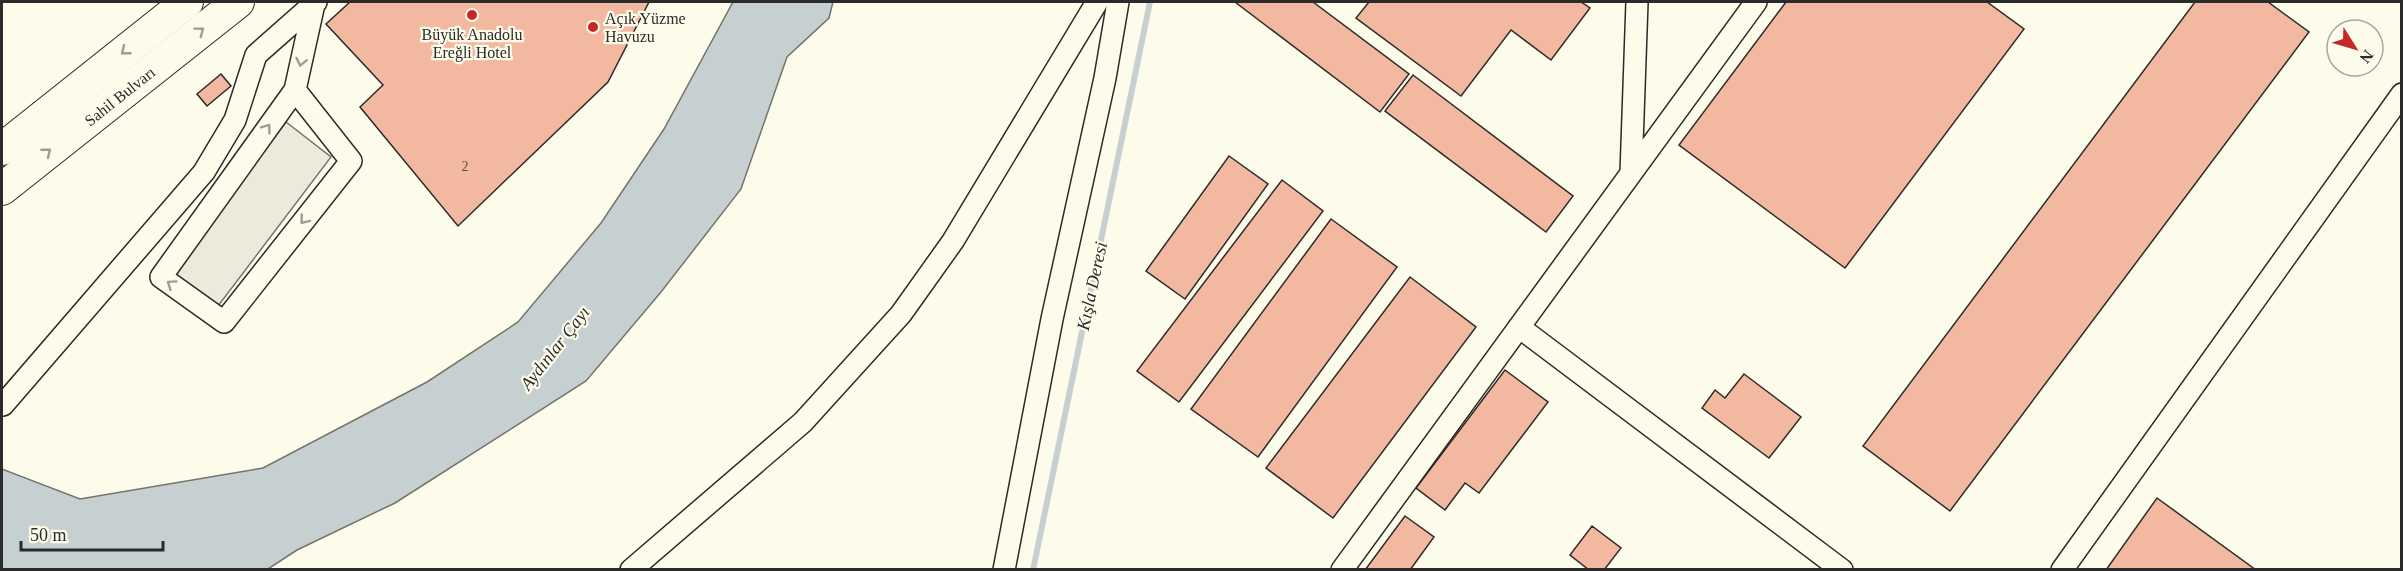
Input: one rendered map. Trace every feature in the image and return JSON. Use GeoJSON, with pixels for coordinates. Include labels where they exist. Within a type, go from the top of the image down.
{"type":"FeatureCollection","features":[{"type":"Feature","properties":{"kind":"highway","name":"Sahil Bulvarı"},"geometry":{"type":"LineString","coordinates":[[2,149],[187,2]]}},
{"type":"Feature","properties":{"kind":"highway","name":"Sahil Bulvarı"},"geometry":{"type":"LineString","coordinates":[[2,189],[238,2]]}},
{"type":"Feature","properties":{"kind":"street"},"geometry":{"type":"LineString","coordinates":[[631,570],[803,422],[901,314],[953,241],[1097,2]]}},
{"type":"Feature","properties":{"kind":"street"},"geometry":{"type":"LineString","coordinates":[[1004,570],[1052,319],[1106,78],[1118,2]]}},
{"type":"Feature","properties":{"kind":"street"},"geometry":{"type":"LineString","coordinates":[[1631,173],[1637,2]]}},
{"type":"Feature","properties":{"kind":"street"},"geometry":{"type":"LineString","coordinates":[[1342,570],[1756,2]]}},
{"type":"Feature","properties":{"kind":"street"},"geometry":{"type":"LineString","coordinates":[[3,405],[204,172],[235,120],[256,55],[315,3]]}},
{"type":"Feature","properties":{"kind":"street"},"geometry":{"type":"LineString","coordinates":[[295,90],[351,161],[224,322],[161,277],[295,90],[315,3]]}},
{"type":"Feature","properties":{"kind":"street"},"geometry":{"type":"LineString","coordinates":[[2062,570],[2402,94]]}},
{"type":"Feature","properties":{"kind":"street"},"geometry":{"type":"LineString","coordinates":[[1519,327],[1842,570]]}},
{"type":"Feature","properties":{"kind":"shaded area"},"geometry":{"type":"Polygon","coordinates":[[[286,122],[331,157],[215,310],[170,275],[286,122]]]}},
{"type":"Feature","properties":{"kind":"water","name":"Aydınlar Çayı"},"geometry":{"type":"Polygon","coordinates":[[[733,2],[833,2],[829,18],[787,57],[741,189],[661,292],[586,381],[395,503],[297,550],[268,569],[2,569],[2,469],[80,499],[263,468],[427,382],[518,322],[601,223],[664,129],[733,2]]]}},
{"type":"Feature","properties":{"kind":"building","name":"Büyük Anadolu Ereğli Hotel"},"geometry":{"type":"Polygon","coordinates":[[[350,2],[649,2],[608,82],[458,226],[360,107],[383,85],[326,24],[350,2]]]}},
{"type":"Feature","properties":{"kind":"building"},"geometry":{"type":"Polygon","coordinates":[[[1235,2],[1313,2],[1409,74],[1380,112],[1235,2]]]}},
{"type":"Feature","properties":{"kind":"building"},"geometry":{"type":"Polygon","coordinates":[[[1369,2],[1581,2],[1590,8],[1551,60],[1511,30],[1461,96],[1356,18],[1369,2]]]}},
{"type":"Feature","properties":{"kind":"building"},"geometry":{"type":"Polygon","coordinates":[[[1786,2],[1987,2],[2024,29],[1845,268],[1679,145],[1786,2]]]}},
{"type":"Feature","properties":{"kind":"building"},"geometry":{"type":"Polygon","coordinates":[[[2195,2],[2268,2],[2309,32],[1950,511],[1863,446],[2195,2]]]}},
{"type":"Feature","properties":{"kind":"building"},"geometry":{"type":"Polygon","coordinates":[[[221,74],[231,86],[207,106],[197,94],[221,74]]]}},
{"type":"Feature","properties":{"kind":"building"},"geometry":{"type":"Polygon","coordinates":[[[1413,75],[1573,196],[1546,232],[1385,111],[1413,75]]]}},
{"type":"Feature","properties":{"kind":"building"},"geometry":{"type":"Polygon","coordinates":[[[1229,156],[1268,184],[1185,299],[1146,271],[1229,156]]]}},
{"type":"Feature","properties":{"kind":"building"},"geometry":{"type":"Polygon","coordinates":[[[1282,180],[1323,211],[1179,402],[1137,371],[1282,180]]]}},
{"type":"Feature","properties":{"kind":"building"},"geometry":{"type":"Polygon","coordinates":[[[1331,219],[1397,267],[1258,457],[1191,409],[1331,219]]]}},
{"type":"Feature","properties":{"kind":"building"},"geometry":{"type":"Polygon","coordinates":[[[1410,277],[1476,327],[1333,518],[1266,468],[1410,277]]]}},
{"type":"Feature","properties":{"kind":"building"},"geometry":{"type":"Polygon","coordinates":[[[1505,370],[1548,402],[1479,493],[1465,483],[1445,510],[1416,488],[1505,370]]]}},
{"type":"Feature","properties":{"kind":"building"},"geometry":{"type":"Polygon","coordinates":[[[1744,374],[1801,417],[1769,458],[1702,408],[1715,390],[1725,398],[1744,374]]]}},
{"type":"Feature","properties":{"kind":"building"},"geometry":{"type":"Polygon","coordinates":[[[2157,498],[2256,570],[2106,570],[2157,498]]]}},
{"type":"Feature","properties":{"kind":"building"},"geometry":{"type":"Polygon","coordinates":[[[1405,516],[1434,537],[1410,570],[1365,570],[1405,516]]]}},
{"type":"Feature","properties":{"kind":"building"},"geometry":{"type":"Polygon","coordinates":[[[1592,526],[1621,548],[1604,570],[1589,570],[1570,555],[1592,526]]]}},
{"type":"Feature","properties":{"kind":"waterway","name":"Kışla Deresi"},"geometry":{"type":"LineString","coordinates":[[1033,570],[1150,2]]}},
{"type":"Feature","properties":{"kind":"place","name":"Büyük Anadolu Ereğli Hotel"},"geometry":{"type":"Point","coordinates":[472,15]}},
{"type":"Feature","properties":{"kind":"place","name":"Açık Yüzme Havuzu"},"geometry":{"type":"Point","coordinates":[593,27]}}]}
